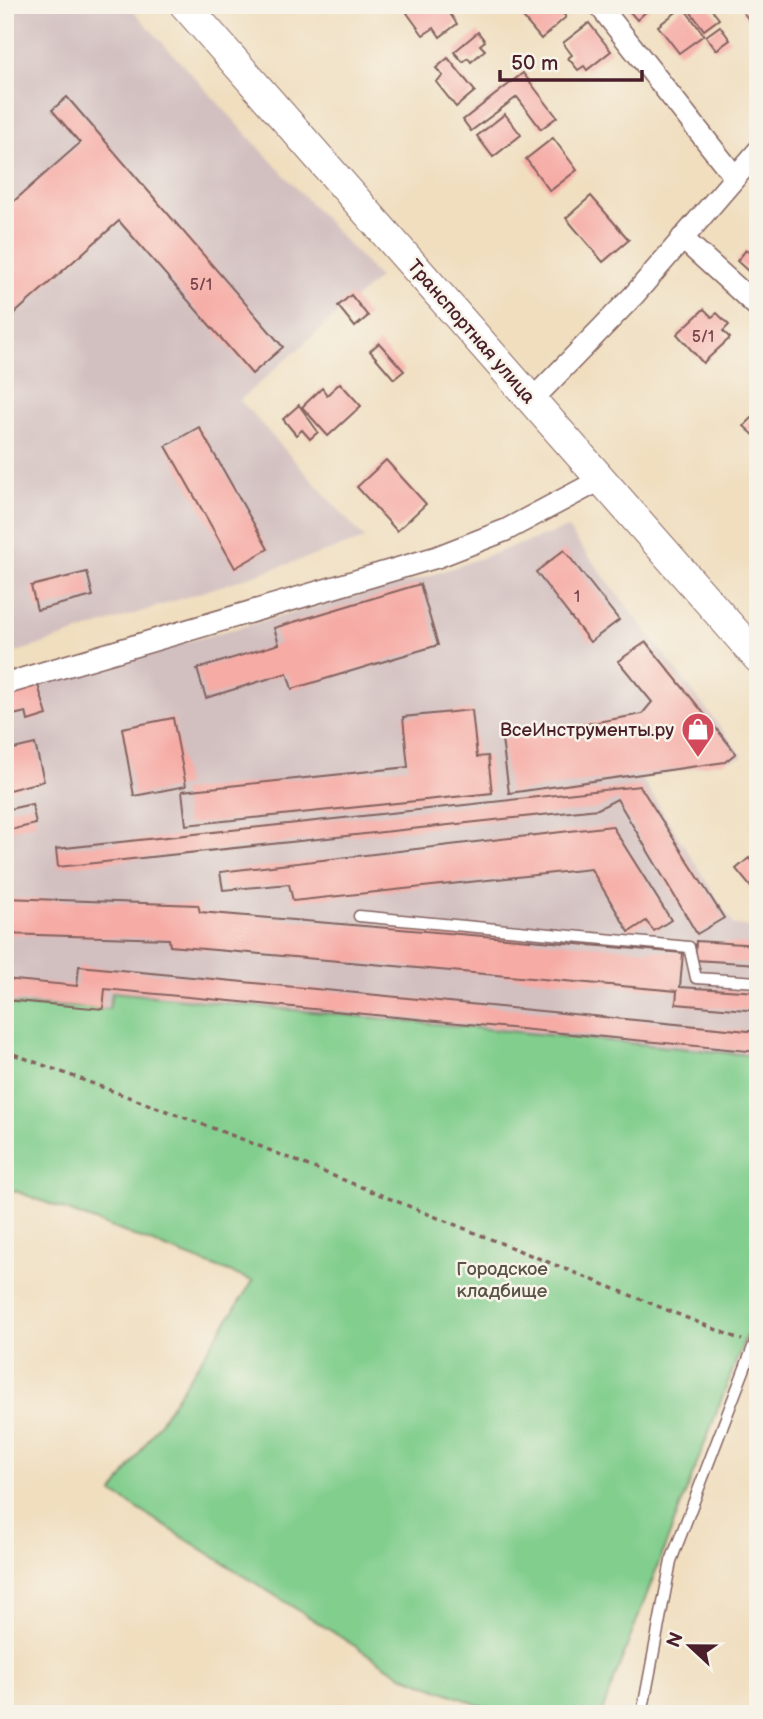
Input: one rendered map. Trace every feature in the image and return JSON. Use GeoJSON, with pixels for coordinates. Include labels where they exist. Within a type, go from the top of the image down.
{"type":"FeatureCollection","features":[{"type":"Feature","properties":{"kind":"main road","name":"Транспортная улица"},"geometry":{"type":"LineString","coordinates":[[185,5],[758,658]]}},
{"type":"Feature","properties":{"kind":"street"},"geometry":{"type":"LineString","coordinates":[[599,5],[735,177]]}},
{"type":"Feature","properties":{"kind":"street"},"geometry":{"type":"LineString","coordinates":[[533,399],[634,295],[758,151]]}},
{"type":"Feature","properties":{"kind":"street"},"geometry":{"type":"LineString","coordinates":[[682,238],[758,307]]}},
{"type":"Feature","properties":{"kind":"street"},"geometry":{"type":"LineString","coordinates":[[5,684],[437,556],[506,530],[602,479]]}},
{"type":"Feature","properties":{"kind":"lane"},"geometry":{"type":"LineString","coordinates":[[359,916],[689,947],[696,978],[758,982]]}},
{"type":"Feature","properties":{"kind":"lane"},"geometry":{"type":"LineString","coordinates":[[642,1714],[671,1561],[756,1339]]}},
{"type":"Feature","properties":{"kind":"path"},"geometry":{"type":"LineString","coordinates":[[5,1051],[240,1138],[756,1339]]}},
{"type":"Feature","properties":{"kind":"shaded area"},"geometry":{"type":"Polygon","coordinates":[[[5,5],[128,5],[379,278],[240,400],[365,539],[5,656],[5,5]]]}},
{"type":"Feature","properties":{"kind":"shaded area"},"geometry":{"type":"Polygon","coordinates":[[[567,528],[743,757],[642,779],[734,925],[758,928],[758,1056],[112,992],[110,1009],[5,1004],[5,690],[417,580],[567,528]]]}},
{"type":"Feature","properties":{"kind":"green space","name":"Городское кладбище"},"geometry":{"type":"Polygon","coordinates":[[[112,992],[758,1056],[758,1304],[601,1714],[502,1714],[401,1675],[113,1493],[253,1281],[5,1187],[5,1004],[109,1009],[112,992]]]}},
{"type":"Feature","properties":{"kind":"building"},"geometry":{"type":"Polygon","coordinates":[[[417,5],[444,5],[457,24],[440,37],[434,28],[423,35],[407,13],[417,5]]]}},
{"type":"Feature","properties":{"kind":"building"},"geometry":{"type":"Polygon","coordinates":[[[529,5],[556,5],[566,17],[541,39],[519,13],[529,5]]]}},
{"type":"Feature","properties":{"kind":"building"},"geometry":{"type":"Polygon","coordinates":[[[624,5],[653,5],[637,20],[624,5]]]}},
{"type":"Feature","properties":{"kind":"building"},"geometry":{"type":"Polygon","coordinates":[[[708,5],[719,19],[704,30],[687,7],[708,5]]]}},
{"type":"Feature","properties":{"kind":"building"},"geometry":{"type":"Polygon","coordinates":[[[749,5],[758,5],[758,31],[742,11],[749,5]]]}},
{"type":"Feature","properties":{"kind":"building"},"geometry":{"type":"Polygon","coordinates":[[[683,7],[704,35],[679,53],[658,26],[683,7]]]}},
{"type":"Feature","properties":{"kind":"building"},"geometry":{"type":"Polygon","coordinates":[[[589,23],[611,51],[587,70],[584,66],[578,70],[568,58],[572,55],[563,43],[589,23]]]}},
{"type":"Feature","properties":{"kind":"building"},"geometry":{"type":"Polygon","coordinates":[[[720,26],[730,40],[716,50],[706,36],[720,26]]]}},
{"type":"Feature","properties":{"kind":"building"},"geometry":{"type":"Polygon","coordinates":[[[478,32],[485,41],[480,45],[485,50],[471,62],[468,58],[463,62],[454,52],[478,32]]]}},
{"type":"Feature","properties":{"kind":"building"},"geometry":{"type":"Polygon","coordinates":[[[448,58],[475,91],[456,107],[436,82],[443,76],[436,68],[448,58]]]}},
{"type":"Feature","properties":{"kind":"building"},"geometry":{"type":"Polygon","coordinates":[[[523,73],[557,117],[541,129],[517,97],[471,131],[463,120],[523,73]]]}},
{"type":"Feature","properties":{"kind":"building"},"geometry":{"type":"Polygon","coordinates":[[[67,97],[283,347],[252,374],[119,221],[5,322],[5,209],[80,143],[52,110],[67,97]]]}},
{"type":"Feature","properties":{"kind":"building"},"geometry":{"type":"Polygon","coordinates":[[[505,114],[521,135],[493,157],[477,136],[505,114]]]}},
{"type":"Feature","properties":{"kind":"building"},"geometry":{"type":"Polygon","coordinates":[[[553,138],[577,170],[550,191],[526,159],[553,138]]]}},
{"type":"Feature","properties":{"kind":"building"},"geometry":{"type":"Polygon","coordinates":[[[591,196],[629,240],[603,262],[566,218],[591,196]]]}},
{"type":"Feature","properties":{"kind":"building"},"geometry":{"type":"Polygon","coordinates":[[[746,250],[758,260],[748,271],[737,261],[746,250]]]}},
{"type":"Feature","properties":{"kind":"building"},"geometry":{"type":"Polygon","coordinates":[[[351,295],[368,316],[355,327],[338,306],[351,295]]]}},
{"type":"Feature","properties":{"kind":"building"},"geometry":{"type":"Polygon","coordinates":[[[704,309],[712,317],[717,313],[729,325],[723,331],[730,338],[703,363],[677,334],[704,309]]]}},
{"type":"Feature","properties":{"kind":"building"},"geometry":{"type":"Polygon","coordinates":[[[379,343],[404,371],[394,379],[370,351],[379,343]]]}},
{"type":"Feature","properties":{"kind":"building"},"geometry":{"type":"Polygon","coordinates":[[[340,383],[361,406],[328,436],[302,407],[322,388],[327,395],[340,383]]]}},
{"type":"Feature","properties":{"kind":"building"},"geometry":{"type":"Polygon","coordinates":[[[299,405],[318,432],[310,439],[302,430],[296,435],[283,419],[299,405]]]}},
{"type":"Feature","properties":{"kind":"building"},"geometry":{"type":"Polygon","coordinates":[[[758,412],[758,439],[744,426],[758,412]]]}},
{"type":"Feature","properties":{"kind":"building"},"geometry":{"type":"Polygon","coordinates":[[[199,427],[268,549],[235,568],[166,446],[199,427]]]}},
{"type":"Feature","properties":{"kind":"building"},"geometry":{"type":"Polygon","coordinates":[[[386,460],[426,504],[397,531],[357,487],[386,460]]]}},
{"type":"Feature","properties":{"kind":"building"},"geometry":{"type":"Polygon","coordinates":[[[564,550],[619,620],[590,642],[536,572],[564,550]]]}},
{"type":"Feature","properties":{"kind":"building"},"geometry":{"type":"Polygon","coordinates":[[[87,572],[93,596],[37,610],[31,586],[87,572]]]}},
{"type":"Feature","properties":{"kind":"building"},"geometry":{"type":"Polygon","coordinates":[[[420,584],[438,645],[292,689],[287,673],[206,698],[197,669],[279,644],[274,628],[420,584]]]}},
{"type":"Feature","properties":{"kind":"building"},"geometry":{"type":"Polygon","coordinates":[[[646,642],[736,753],[725,762],[509,793],[502,739],[642,714],[652,702],[618,661],[646,642]]]}},
{"type":"Feature","properties":{"kind":"building"},"geometry":{"type":"Polygon","coordinates":[[[38,685],[47,715],[28,721],[26,712],[5,717],[5,694],[38,685]]]}},
{"type":"Feature","properties":{"kind":"building"},"geometry":{"type":"Polygon","coordinates":[[[472,710],[477,757],[488,756],[492,793],[186,825],[182,791],[408,767],[403,717],[472,710]]]}},
{"type":"Feature","properties":{"kind":"building"},"geometry":{"type":"Polygon","coordinates":[[[173,718],[186,786],[134,796],[122,728],[173,718]]]}},
{"type":"Feature","properties":{"kind":"building"},"geometry":{"type":"Polygon","coordinates":[[[35,744],[44,781],[5,791],[5,751],[35,744]]]}},
{"type":"Feature","properties":{"kind":"building"},"geometry":{"type":"Polygon","coordinates":[[[640,786],[724,918],[697,934],[617,799],[598,809],[58,867],[56,849],[640,786]]]}},
{"type":"Feature","properties":{"kind":"building"},"geometry":{"type":"Polygon","coordinates":[[[32,804],[36,824],[5,831],[5,810],[32,804]]]}},
{"type":"Feature","properties":{"kind":"building"},"geometry":{"type":"Polygon","coordinates":[[[612,826],[671,920],[654,931],[646,921],[629,932],[591,869],[293,901],[289,884],[223,890],[220,872],[612,826]]]}},
{"type":"Feature","properties":{"kind":"building"},"geometry":{"type":"Polygon","coordinates":[[[749,858],[758,869],[758,896],[736,869],[749,858]]]}},
{"type":"Feature","properties":{"kind":"building"},"geometry":{"type":"Polygon","coordinates":[[[5,898],[198,905],[200,912],[683,953],[680,987],[758,992],[758,1011],[676,1004],[677,991],[170,946],[169,939],[5,934],[5,898]]]}},
{"type":"Feature","properties":{"kind":"building"},"geometry":{"type":"Polygon","coordinates":[[[696,941],[758,945],[758,964],[695,960],[696,941]]]}},
{"type":"Feature","properties":{"kind":"building"},"geometry":{"type":"Polygon","coordinates":[[[79,966],[758,1032],[758,1052],[105,989],[103,1009],[5,1000],[5,979],[77,986],[79,966]]]}},
{"type":"Feature","properties":{"kind":"place","name":"ВсеИнструменты.ру"},"geometry":{"type":"Point","coordinates":[698,759]}}]}
